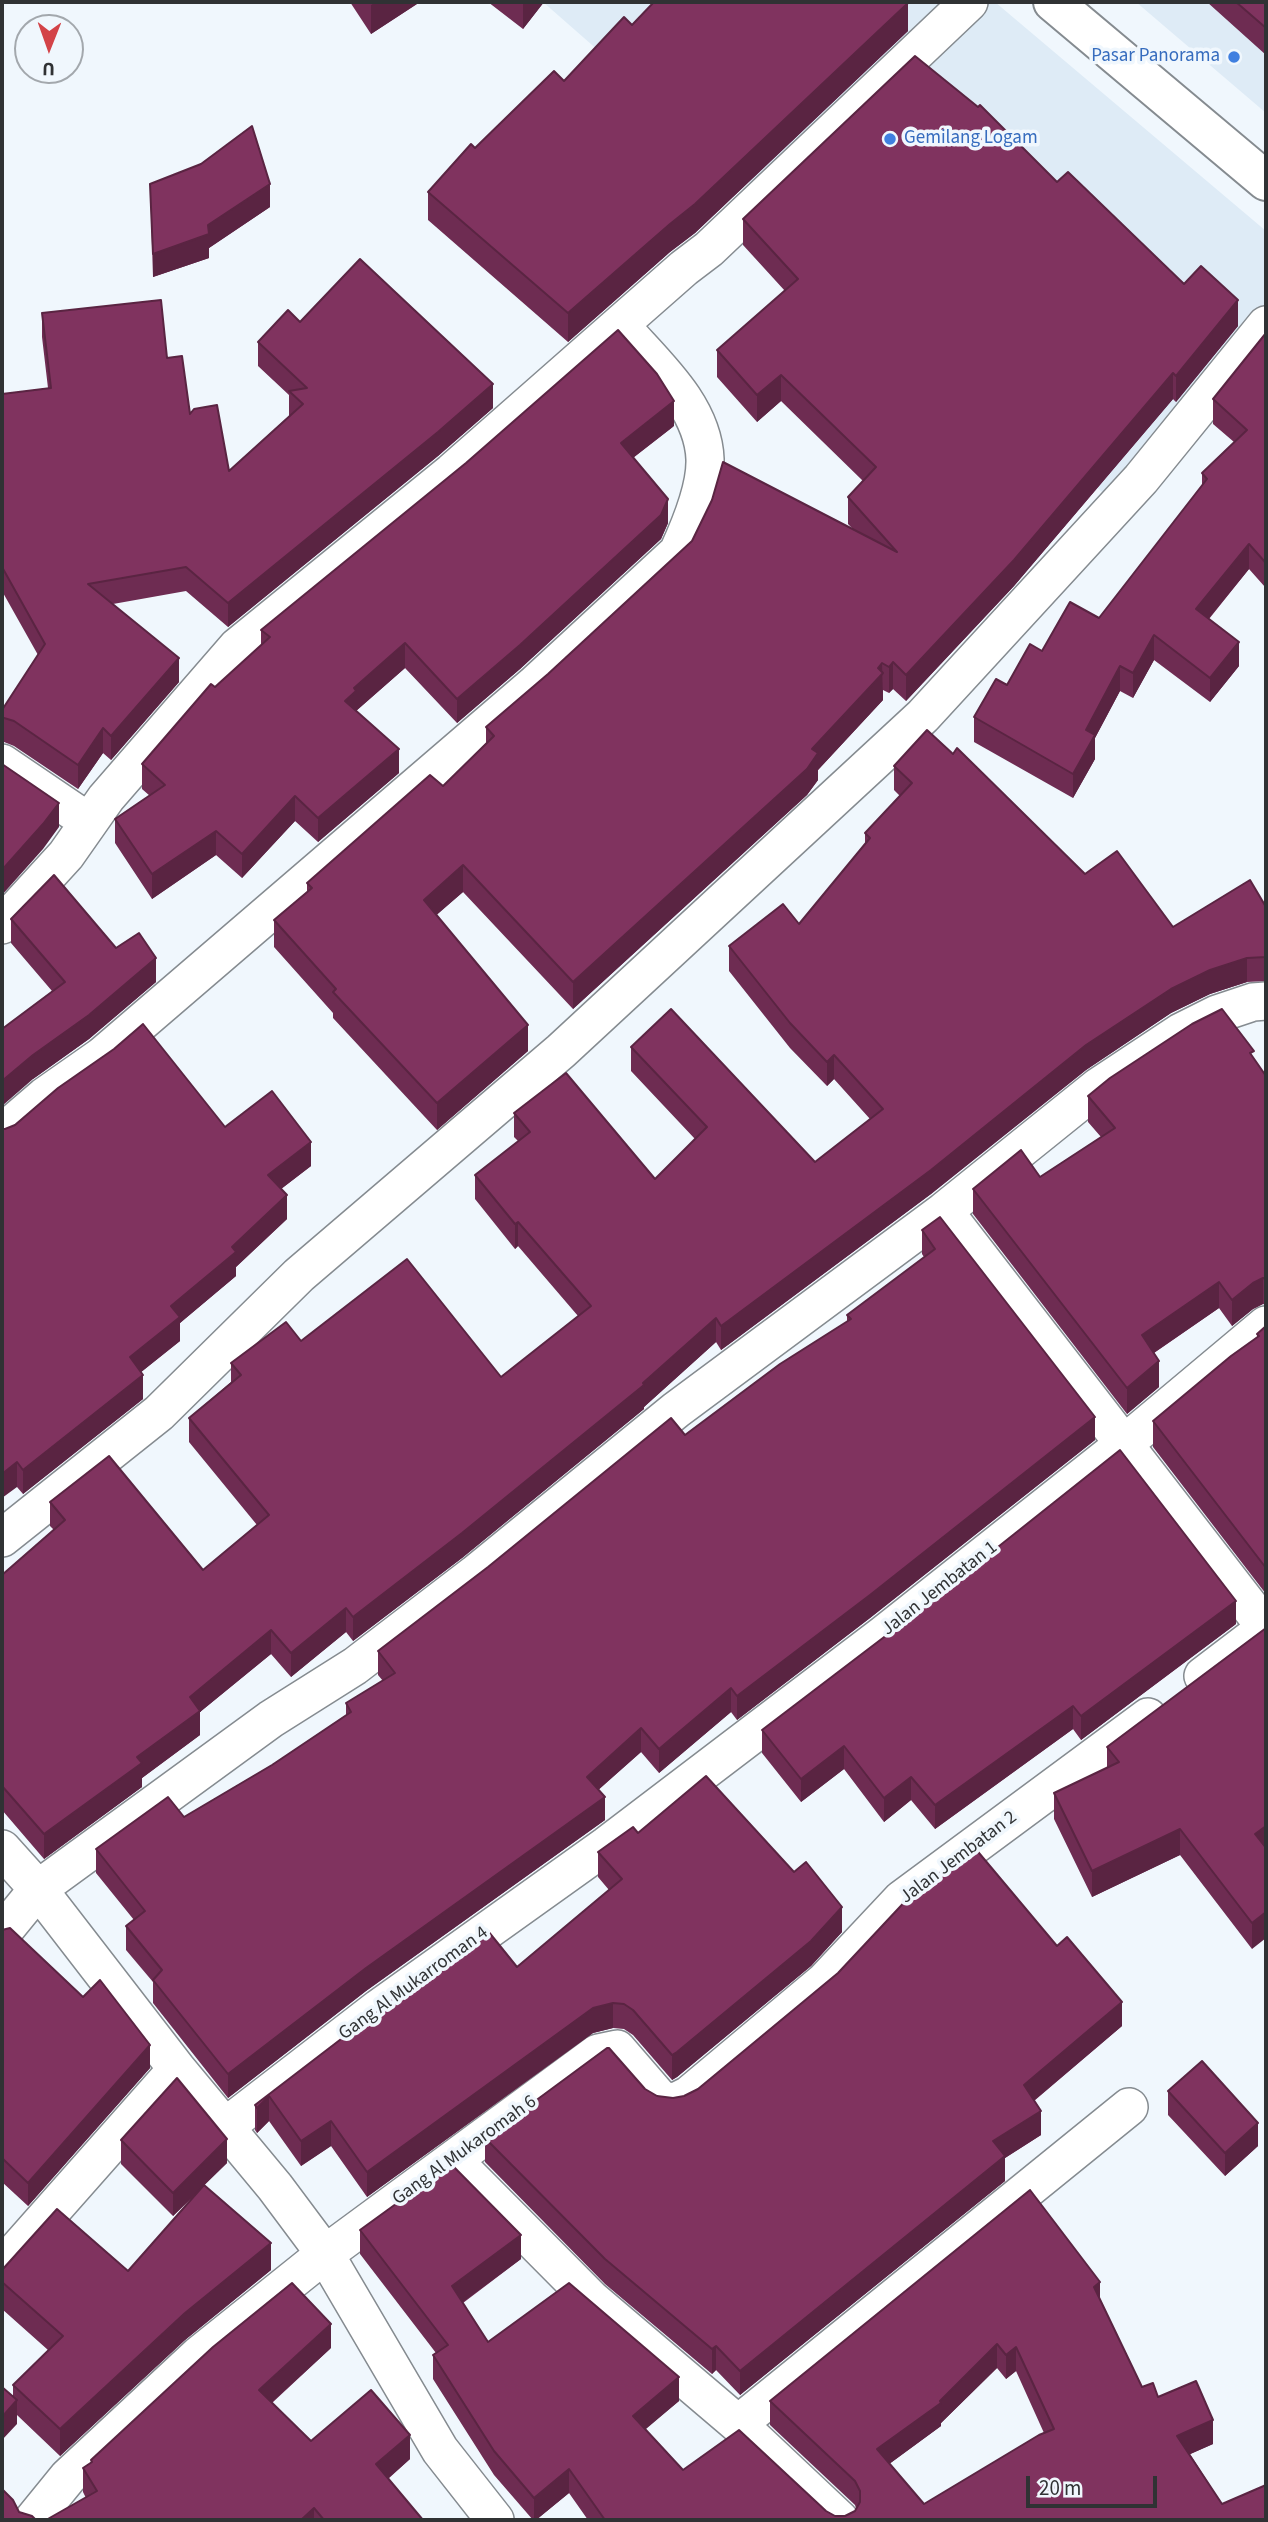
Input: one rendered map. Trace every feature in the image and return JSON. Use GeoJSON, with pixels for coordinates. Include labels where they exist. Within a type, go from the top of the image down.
{"type":"FeatureCollection","features":[{"type":"Feature","properties":{"kind":"main road"},"geometry":{"type":"LineString","coordinates":[[1053,2],[1266,181]]}},
{"type":"Feature","properties":{"kind":"street"},"geometry":{"type":"LineString","coordinates":[[2,925],[66,855],[106,798],[237,647],[452,472],[709,249],[969,2]]}},
{"type":"Feature","properties":{"kind":"street"},"geometry":{"type":"LineString","coordinates":[[2,1133],[45,1096],[102,1056],[524,694],[678,552],[701,488],[706,460],[702,440],[694,416],[679,393],[620,325]]}},
{"type":"Feature","properties":{"kind":"street"},"geometry":{"type":"LineString","coordinates":[[2,1538],[159,1413],[299,1275],[561,1051],[923,716],[1141,479],[1266,325]]}},
{"type":"Feature","properties":{"kind":"street"},"geometry":{"type":"LineString","coordinates":[[2,763],[89,822]]}},
{"type":"Feature","properties":{"kind":"street"},"geometry":{"type":"LineString","coordinates":[[2,1933],[38,1889],[271,1718],[366,1658],[475,1574],[676,1409],[944,1211],[1098,1087],[1181,1032],[1217,1014],[1262,1008]]}},
{"type":"Feature","properties":{"kind":"street"},"geometry":{"type":"LineString","coordinates":[[944,1211],[1266,1628]]}},
{"type":"Feature","properties":{"kind":"street","name":"Jalan Jembatan 1"},"geometry":{"type":"LineString","coordinates":[[607,1844],[883,1634],[1124,1444],[1266,1325]]}},
{"type":"Feature","properties":{"kind":"street","name":"Jalan Jembatan 2"},"geometry":{"type":"LineString","coordinates":[[606,2050],[617,2049],[661,2100],[675,2102],[689,2095],[825,1981],[902,1899],[1266,1628]]}},
{"type":"Feature","properties":{"kind":"street","name":"Gang Al Mukarroman 4"},"geometry":{"type":"LineString","coordinates":[[225,2127],[379,2008],[607,1844]]}},
{"type":"Feature","properties":{"kind":"street"},"geometry":{"type":"LineString","coordinates":[[2,1849],[38,1889],[177,2069],[275,2187],[325,2254],[440,2450],[495,2520]]}},
{"type":"Feature","properties":{"kind":"street","name":"Gang Al Mukaromah 6"},"geometry":{"type":"LineString","coordinates":[[33,2520],[68,2477],[199,2355],[325,2254],[598,2053],[606,2050]]}},
{"type":"Feature","properties":{"kind":"street"},"geometry":{"type":"LineString","coordinates":[[2,2267],[177,2069]]}},
{"type":"Feature","properties":{"kind":"street"},"geometry":{"type":"LineString","coordinates":[[738,2424],[1129,2107]]}},
{"type":"Feature","properties":{"kind":"street"},"geometry":{"type":"LineString","coordinates":[[453,2160],[591,2299],[738,2424],[840,2520]]}},
{"type":"Feature","properties":{"kind":"shaded area"},"geometry":{"type":"Polygon","coordinates":[[[543,2],[995,2],[1266,231],[1266,357],[1110,499],[543,2]]]}},
{"type":"Feature","properties":{"kind":"shaded area","name":"Pasar Panorama"},"geometry":{"type":"Polygon","coordinates":[[[1136,2],[1266,2],[1266,113],[1136,2]]]}},
{"type":"Feature","properties":{"kind":"building"},"geometry":{"type":"Polygon","coordinates":[[[654,2],[908,3],[695,204],[568,313],[428,192],[471,144],[475,148],[554,71],[564,81],[624,17],[632,25],[654,2]]]}},
{"type":"Feature","properties":{"kind":"building"},"geometry":{"type":"Polygon","coordinates":[[[1236,2],[1266,2],[1266,28],[1236,2]]]}},
{"type":"Feature","properties":{"kind":"building"},"geometry":{"type":"Polygon","coordinates":[[[915,56],[978,107],[980,105],[1057,182],[1068,172],[1184,284],[1201,266],[1238,300],[1176,376],[1173,373],[1014,560],[906,675],[893,662],[889,667],[882,663],[878,668],[883,673],[812,749],[818,753],[807,769],[573,982],[463,865],[424,900],[528,1025],[437,1103],[333,992],[336,989],[274,920],[312,888],[307,883],[430,775],[443,786],[494,736],[486,727],[548,674],[692,541],[712,500],[723,462],[897,552],[848,497],[876,467],[781,375],[757,395],[717,350],[798,279],[743,219],[915,56]]]}},
{"type":"Feature","properties":{"kind":"building"},"geometry":{"type":"Polygon","coordinates":[[[252,126],[270,184],[208,225],[209,234],[153,254],[150,184],[201,164],[252,126]]]}},
{"type":"Feature","properties":{"kind":"building"},"geometry":{"type":"Polygon","coordinates":[[[360,259],[493,384],[228,603],[186,567],[88,584],[179,658],[111,736],[103,728],[78,765],[14,721],[2,718],[2,710],[45,644],[2,567],[2,394],[51,388],[42,313],[161,300],[167,358],[182,356],[190,414],[194,409],[217,405],[229,471],[303,404],[289,391],[307,388],[258,342],[288,310],[300,322],[360,259]]]}},
{"type":"Feature","properties":{"kind":"building"},"geometry":{"type":"Polygon","coordinates":[[[618,330],[657,374],[674,401],[621,443],[668,499],[661,515],[457,699],[405,643],[354,688],[356,691],[345,701],[399,749],[318,818],[295,796],[242,854],[216,831],[152,874],[115,819],[165,785],[142,764],[211,684],[215,687],[270,637],[261,630],[466,463],[618,330]]]}},
{"type":"Feature","properties":{"kind":"building"},"geometry":{"type":"Polygon","coordinates":[[[1266,333],[1266,561],[1249,544],[1196,609],[1239,642],[1210,678],[1154,635],[1133,673],[1120,666],[1086,730],[1095,735],[1073,774],[974,717],[996,679],[1007,685],[1030,644],[1042,651],[1070,602],[1099,618],[1207,479],[1202,473],[1247,430],[1213,399],[1266,333]]]}},
{"type":"Feature","properties":{"kind":"building"},"geometry":{"type":"Polygon","coordinates":[[[927,730],[953,754],[957,748],[1085,874],[1117,851],[1173,927],[1250,880],[1266,907],[1266,957],[1247,958],[1210,970],[1171,989],[1086,1045],[931,1170],[728,1321],[721,1326],[716,1318],[643,1383],[644,1385],[462,1533],[353,1617],[346,1608],[291,1653],[271,1630],[190,1697],[200,1711],[137,1757],[142,1763],[44,1834],[2,1786],[2,1575],[65,1520],[50,1502],[109,1456],[203,1570],[269,1515],[189,1418],[241,1375],[231,1363],[286,1322],[301,1341],[407,1259],[501,1377],[591,1306],[518,1222],[515,1224],[475,1175],[530,1132],[514,1113],[566,1073],[655,1179],[707,1127],[631,1047],[671,1009],[815,1162],[883,1109],[834,1055],[827,1062],[790,1023],[729,946],[783,904],[799,924],[870,838],[865,833],[912,783],[894,766],[927,730]]]}},
{"type":"Feature","properties":{"kind":"building"},"geometry":{"type":"Polygon","coordinates":[[[2,764],[59,803],[2,870],[2,764]]]}},
{"type":"Feature","properties":{"kind":"building"},"geometry":{"type":"Polygon","coordinates":[[[54,875],[116,948],[139,933],[156,958],[89,1015],[2,1081],[2,1029],[65,982],[11,919],[54,875]]]}},
{"type":"Feature","properties":{"kind":"building"},"geometry":{"type":"Polygon","coordinates":[[[1222,1009],[1254,1051],[1250,1053],[1266,1076],[1266,1279],[1253,1283],[1232,1300],[1219,1282],[1142,1335],[1159,1361],[1127,1388],[973,1189],[1021,1150],[1040,1177],[1115,1128],[1088,1096],[1110,1078],[1192,1024],[1222,1009]]]}},
{"type":"Feature","properties":{"kind":"building"},"geometry":{"type":"Polygon","coordinates":[[[143,1024],[225,1127],[272,1091],[311,1142],[268,1175],[287,1195],[232,1247],[236,1252],[171,1306],[180,1317],[130,1357],[143,1375],[23,1470],[17,1462],[2,1474],[2,1129],[15,1125],[58,1088],[114,1049],[143,1024]]]}},
{"type":"Feature","properties":{"kind":"building"},"geometry":{"type":"Polygon","coordinates":[[[940,1217],[1095,1417],[737,1696],[731,1688],[659,1749],[641,1728],[587,1777],[605,1797],[366,1968],[228,2074],[153,1980],[162,1970],[126,1926],[145,1911],[96,1849],[168,1797],[184,1817],[272,1765],[351,1712],[346,1703],[395,1673],[378,1651],[488,1567],[671,1418],[685,1435],[780,1364],[851,1319],[847,1315],[935,1249],[922,1230],[940,1217]]]}},
{"type":"Feature","properties":{"kind":"building"},"geometry":{"type":"Polygon","coordinates":[[[1266,1326],[1266,1568],[1153,1421],[1259,1336],[1257,1334],[1266,1326]]]}},
{"type":"Feature","properties":{"kind":"building"},"geometry":{"type":"Polygon","coordinates":[[[1120,1450],[1236,1601],[1081,1716],[1073,1706],[935,1805],[911,1777],[884,1798],[844,1746],[801,1779],[762,1730],[896,1628],[1120,1450]]]}},
{"type":"Feature","properties":{"kind":"building"},"geometry":{"type":"Polygon","coordinates":[[[1266,1628],[1266,1826],[1255,1834],[1266,1848],[1266,1912],[1252,1923],[1180,1829],[1092,1871],[1054,1793],[1119,1762],[1107,1747],[1266,1628]]]}},
{"type":"Feature","properties":{"kind":"building"},"geometry":{"type":"Polygon","coordinates":[[[706,1776],[794,1872],[806,1862],[842,1907],[811,1941],[677,2052],[672,2055],[633,2010],[624,2004],[613,2003],[593,2008],[367,2172],[331,2121],[301,2141],[269,2096],[257,2108],[255,2105],[392,2000],[488,1931],[517,1967],[622,1879],[598,1852],[633,1827],[638,1833],[706,1776]]]}},
{"type":"Feature","properties":{"kind":"building"},"geometry":{"type":"Polygon","coordinates":[[[974,1847],[1057,1946],[1067,1937],[1122,2002],[1024,2085],[1041,2111],[993,2141],[1005,2156],[740,2371],[716,2346],[712,2349],[605,2259],[485,2138],[607,2048],[645,2089],[657,2096],[673,2098],[698,2089],[838,1973],[912,1894],[974,1847]]]}},
{"type":"Feature","properties":{"kind":"building"},"geometry":{"type":"Polygon","coordinates":[[[10,1928],[83,1997],[100,1980],[150,2045],[28,2183],[2,2158],[2,1930],[10,1928]]]}},
{"type":"Feature","properties":{"kind":"building"},"geometry":{"type":"Polygon","coordinates":[[[1202,2061],[1258,2123],[1225,2153],[1168,2091],[1202,2061]]]}},
{"type":"Feature","properties":{"kind":"building"},"geometry":{"type":"Polygon","coordinates":[[[177,2078],[227,2139],[173,2193],[121,2140],[177,2078]]]}},
{"type":"Feature","properties":{"kind":"building"},"geometry":{"type":"Polygon","coordinates":[[[451,2164],[521,2235],[452,2286],[488,2342],[569,2283],[679,2377],[633,2416],[683,2470],[739,2430],[826,2511],[835,2516],[845,2516],[855,2511],[860,2502],[860,2491],[855,2481],[770,2401],[1030,2190],[1100,2282],[1094,2287],[1142,2387],[1153,2383],[1158,2397],[1196,2381],[1213,2420],[1177,2436],[1222,2504],[1266,2485],[1266,2520],[605,2520],[569,2469],[534,2498],[494,2451],[433,2355],[448,2345],[360,2230],[451,2164]],[[997,2344],[940,2401],[941,2403],[877,2449],[924,2504],[1039,2435],[1054,2429],[1016,2347],[1006,2355],[997,2344]]]}},
{"type":"Feature","properties":{"kind":"building"},"geometry":{"type":"Polygon","coordinates":[[[204,2185],[271,2243],[185,2313],[60,2429],[13,2385],[63,2336],[2,2282],[2,2270],[57,2209],[128,2271],[204,2185]]]}},
{"type":"Feature","properties":{"kind":"building"},"geometry":{"type":"Polygon","coordinates":[[[292,2283],[331,2324],[259,2390],[311,2441],[371,2390],[410,2435],[376,2464],[423,2520],[324,2520],[314,2508],[301,2520],[46,2520],[97,2491],[83,2468],[213,2347],[292,2283]]]}},
{"type":"Feature","properties":{"kind":"building"},"geometry":{"type":"Polygon","coordinates":[[[2,2387],[17,2400],[2,2417],[2,2387]]]}},
{"type":"Feature","properties":{"kind":"building"},"geometry":{"type":"Polygon","coordinates":[[[2,2489],[13,2500],[19,2512],[36,2520],[2,2520],[2,2489]]]}},
{"type":"Feature","properties":{"kind":"place","name":"Pasar Panorama"},"geometry":{"type":"Point","coordinates":[1234,57]}},
{"type":"Feature","properties":{"kind":"place","name":"Gemilang Logam"},"geometry":{"type":"Point","coordinates":[890,139]}}]}
